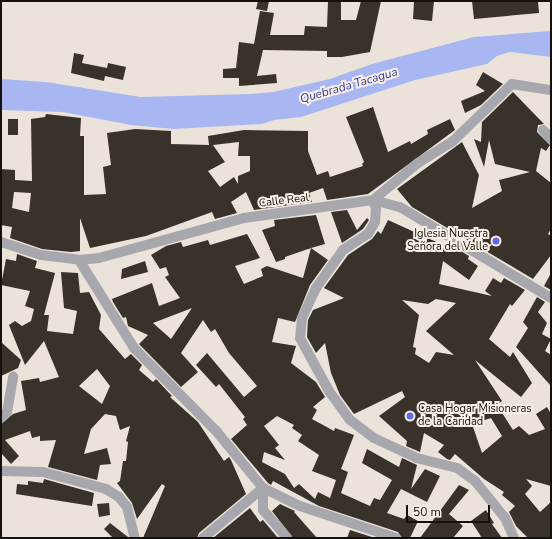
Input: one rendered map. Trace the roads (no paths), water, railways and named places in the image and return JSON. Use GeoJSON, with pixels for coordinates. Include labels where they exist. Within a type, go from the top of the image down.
{"type":"FeatureCollection","features":[{"type":"Feature","properties":{"kind":"street"},"geometry":{"type":"LineString","coordinates":[[514,538],[505,518],[475,481],[457,468],[417,458],[374,438],[350,420],[329,390],[300,338],[302,318],[316,288],[343,250],[368,234],[375,222],[376,209],[373,200],[418,163],[453,140],[512,84],[551,90]]}},
{"type":"Feature","properties":{"kind":"street"},"geometry":{"type":"LineString","coordinates":[[543,130],[551,139]]}},
{"type":"Feature","properties":{"kind":"street","name":"Calle Real"},"geometry":{"type":"LineString","coordinates":[[1,242],[41,255],[79,260],[99,258],[244,218],[373,200],[400,207],[551,298]]}},
{"type":"Feature","properties":{"kind":"street"},"geometry":{"type":"LineString","coordinates":[[79,260],[134,348],[217,432],[263,488],[300,506],[396,538]]}},
{"type":"Feature","properties":{"kind":"street"},"geometry":{"type":"LineString","coordinates":[[1,418],[7,412],[13,377]]}},
{"type":"Feature","properties":{"kind":"street"},"geometry":{"type":"LineString","coordinates":[[1,471],[43,472],[106,489],[119,496],[126,508],[135,538]]}},
{"type":"Feature","properties":{"kind":"street"},"geometry":{"type":"LineString","coordinates":[[202,538],[263,488]]}},
{"type":"Feature","properties":{"kind":"street"},"geometry":{"type":"LineString","coordinates":[[263,488],[263,510],[287,538]]}},
{"type":"Feature","properties":{"kind":"water","name":"Quebrada Tacagua"},"geometry":{"type":"Polygon","coordinates":[[[551,31],[551,57],[510,52],[497,56],[487,64],[415,80],[301,117],[274,120],[262,124],[174,129],[131,125],[63,112],[1,110],[1,79],[46,82],[141,97],[273,92],[330,79],[372,64],[474,37],[551,31]]]}},
{"type":"Feature","properties":{"kind":"place","name":"Iglesia Nuestra Señora del Valle"},"geometry":{"type":"Point","coordinates":[496,241]}},
{"type":"Feature","properties":{"kind":"place","name":"Casa Hogar Misioneras de la Caridad"},"geometry":{"type":"Point","coordinates":[410,416]}}]}
